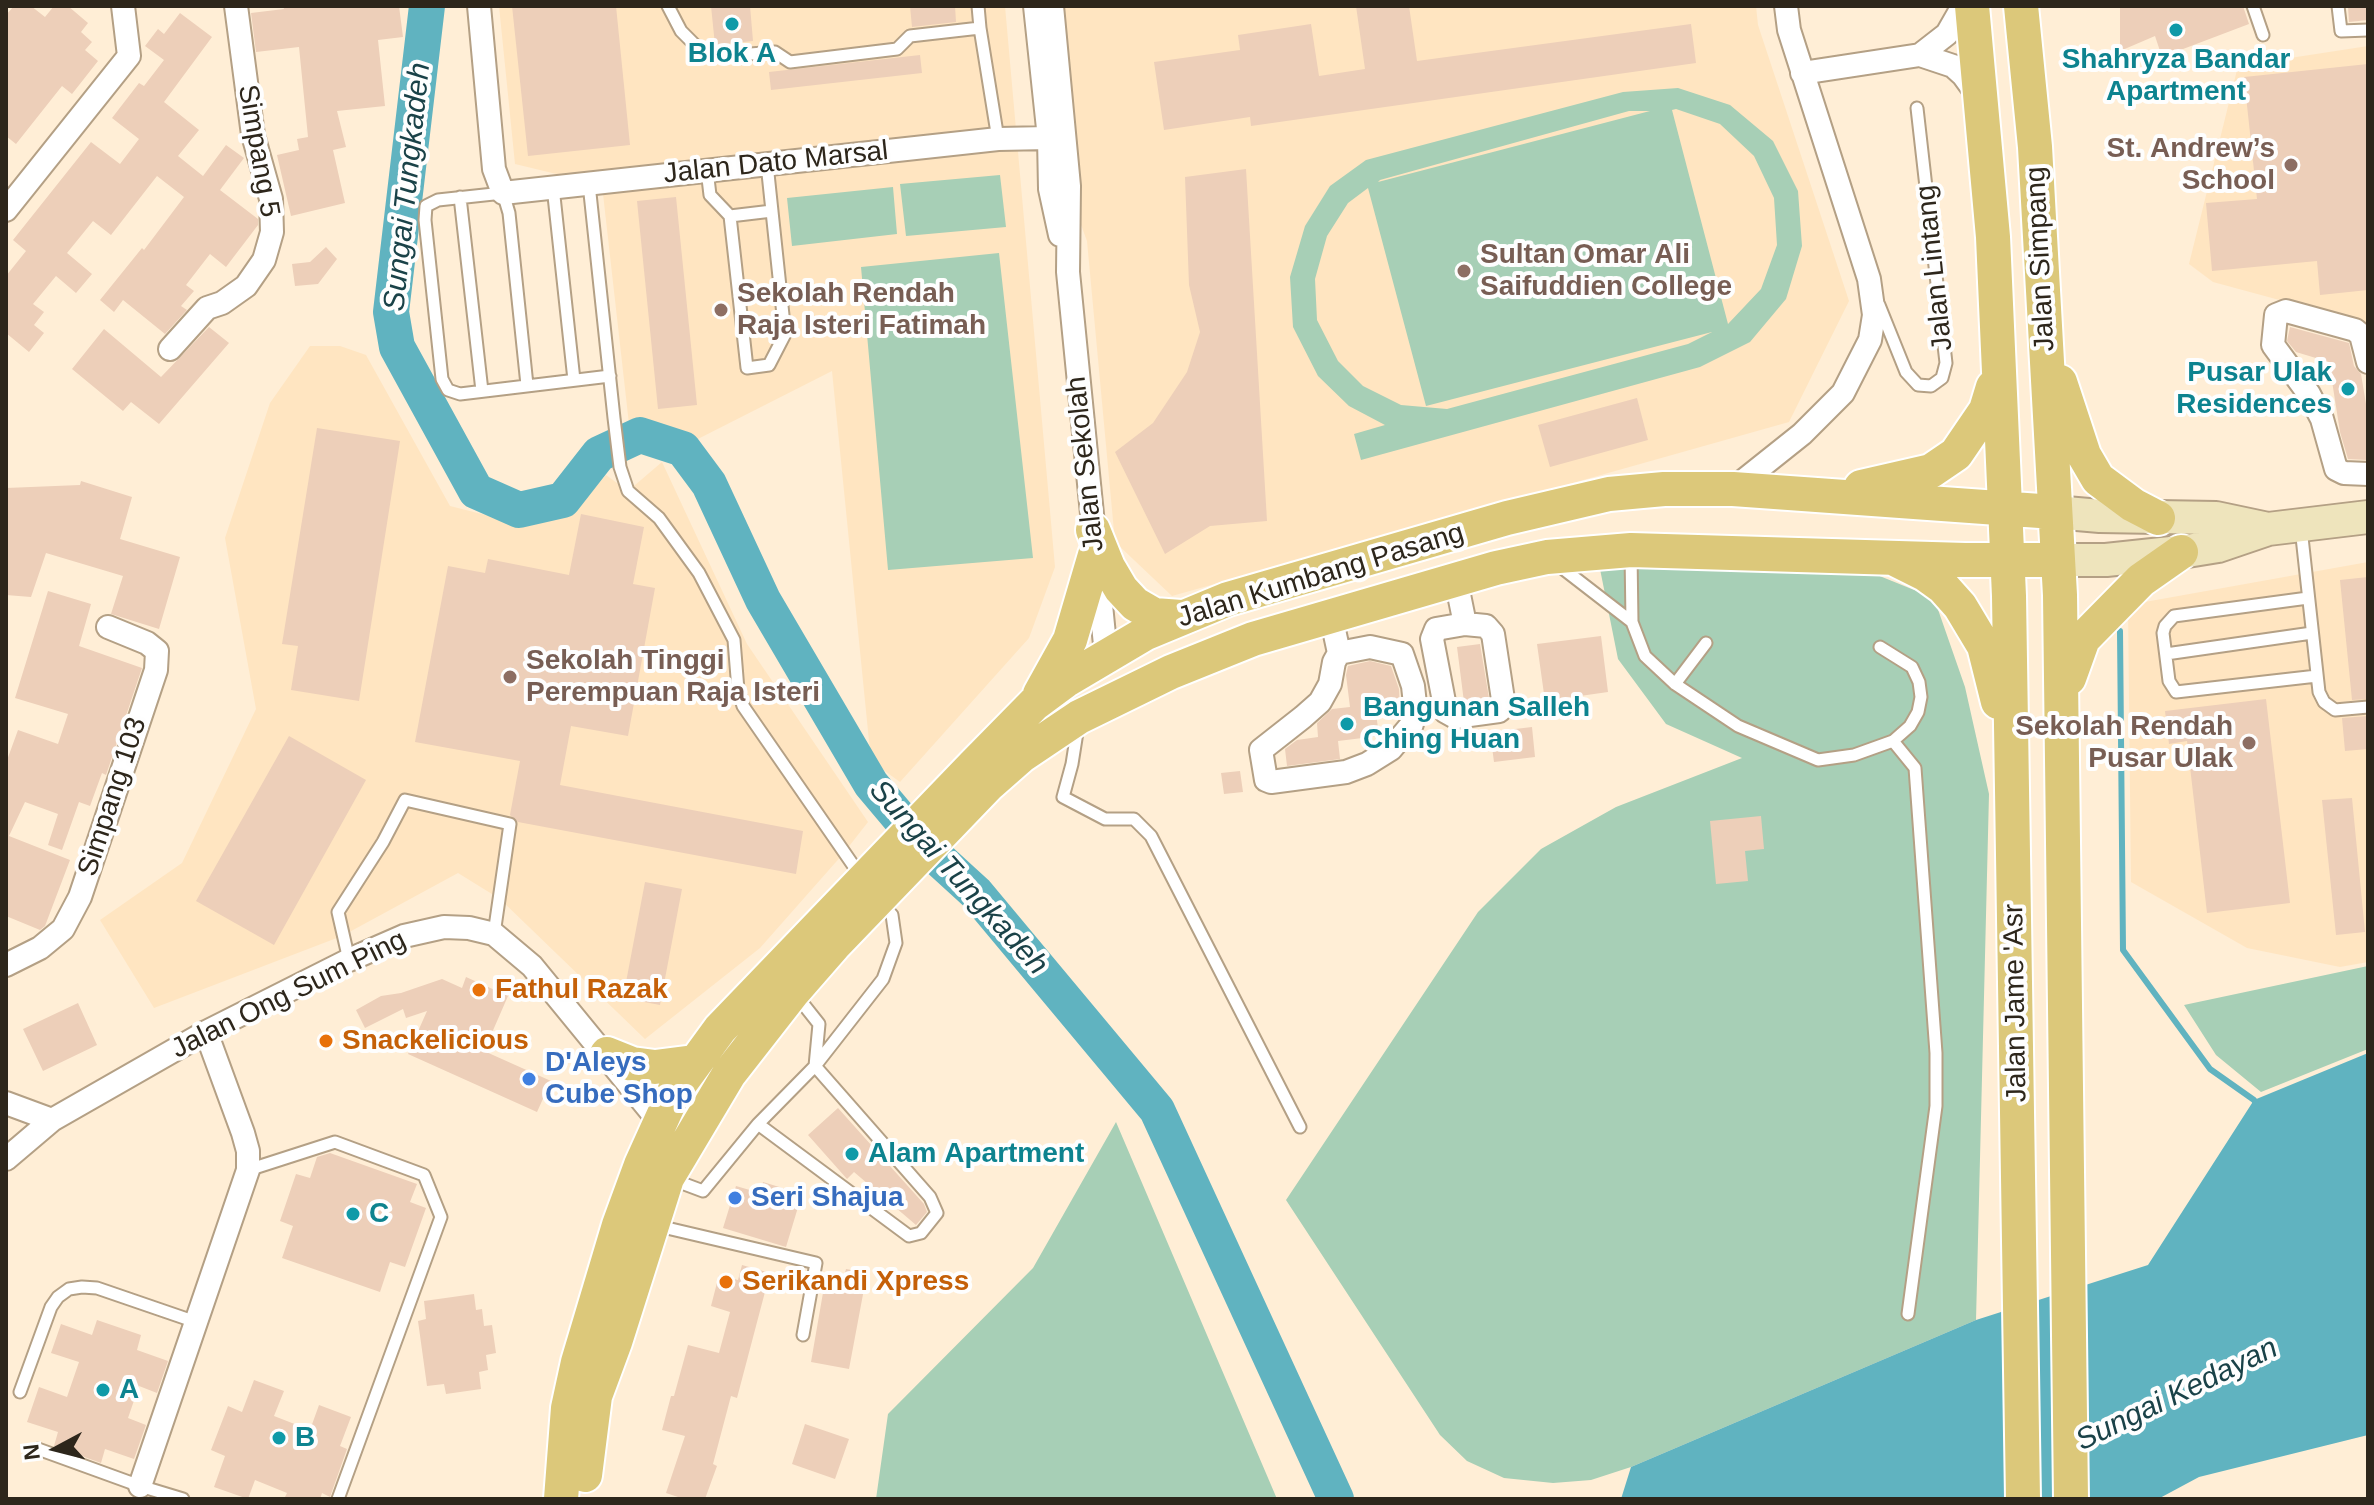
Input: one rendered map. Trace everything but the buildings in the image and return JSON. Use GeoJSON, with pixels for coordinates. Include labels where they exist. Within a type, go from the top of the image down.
{"type":"FeatureCollection","features":[{"type":"Feature","properties":{"kind":"main road","name":"Jalan Simpang"},"geometry":{"type":"LineString","coordinates":[[1972,6],[1993,237],[2003,508]]}},
{"type":"Feature","properties":{"kind":"main road","name":"Jalan Simpang"},"geometry":{"type":"LineString","coordinates":[[2027,16],[2054,512]]}},
{"type":"Feature","properties":{"kind":"main road"},"geometry":{"type":"LineString","coordinates":[[2045,336],[2076,434],[2098,479],[2133,505],[2158,518]]}},
{"type":"Feature","properties":{"kind":"main road"},"geometry":{"type":"LineString","coordinates":[[1830,494],[1931,471],[1956,454],[1986,410],[1998,370]]}},
{"type":"Feature","properties":{"kind":"main road","name":"Jalan Kumbang Pasang"},"geometry":{"type":"LineString","coordinates":[[561,1499],[568,1408],[578,1362],[619,1225],[641,1165],[674,1092],[720,1029],[878,882],[950,808],[1034,704],[1065,681],[1106,655],[1181,617],[1228,599],[1560,505],[1609,494],[1733,489],[2054,512]]}},
{"type":"Feature","properties":{"kind":"main road","name":"Jalan Jame 'Asr"},"geometry":{"type":"LineString","coordinates":[[2003,508],[2013,781],[2023,1499]]}},
{"type":"Feature","properties":{"kind":"main road"},"geometry":{"type":"LineString","coordinates":[[2054,512],[2216,518],[2268,529]]}},
{"type":"Feature","properties":{"kind":"main road","name":"Jalan Jame 'Asr"},"geometry":{"type":"LineString","coordinates":[[2054,512],[2062,697],[2071,1499]]}},
{"type":"Feature","properties":{"kind":"main road"},"geometry":{"type":"LineString","coordinates":[[2057,560],[2106,560],[2181,552],[2218,546],[2268,529],[2368,517]]}},
{"type":"Feature","properties":{"kind":"main road"},"geometry":{"type":"LineString","coordinates":[[1094,542],[1121,589],[1135,604],[1154,615],[1181,617]]}},
{"type":"Feature","properties":{"kind":"main road"},"geometry":{"type":"LineString","coordinates":[[1034,704],[1070,640],[1094,542]]}},
{"type":"Feature","properties":{"kind":"main road","name":"Jalan Kumbang Pasang"},"geometry":{"type":"LineString","coordinates":[[950,808],[988,785],[1064,726],[1171,672],[1253,639],[1496,568],[1547,557],[1631,550],[2057,560]]}},
{"type":"Feature","properties":{"kind":"main road"},"geometry":{"type":"LineString","coordinates":[[2062,697],[2083,639],[2141,580],[2181,552]]}},
{"type":"Feature","properties":{"kind":"main road"},"geometry":{"type":"LineString","coordinates":[[1893,557],[1943,587],[1960,606],[1984,646],[2013,781],[2063,781]]}},
{"type":"Feature","properties":{"kind":"main road"},"geometry":{"type":"LineString","coordinates":[[1064,726],[1106,655],[1130,662],[1146,661],[1209,643],[1253,639]]}},
{"type":"Feature","properties":{"kind":"main road","name":"Jalan Kumbang Pasang"},"geometry":{"type":"LineString","coordinates":[[584,1499],[595,1396],[675,1164],[729,1074],[878,882]]}},
{"type":"Feature","properties":{"kind":"main road"},"geometry":{"type":"LineString","coordinates":[[607,1054],[632,1064],[655,1067],[694,1062]]}},
{"type":"Feature","properties":{"kind":"street"},"geometry":{"type":"LineString","coordinates":[[6,210],[129,56],[123,6]]}},
{"type":"Feature","properties":{"kind":"street","name":"Simpang 5"},"geometry":{"type":"LineString","coordinates":[[170,349],[207,308],[222,303],[246,286],[264,260],[272,232],[271,199],[253,135],[236,6]]}},
{"type":"Feature","properties":{"kind":"street"},"geometry":{"type":"LineString","coordinates":[[479,6],[494,169],[503,193]]}},
{"type":"Feature","properties":{"kind":"street","name":"Jalan Sekolah"},"geometry":{"type":"LineString","coordinates":[[1035,6],[1049,138],[1050,189],[1068,272]]}},
{"type":"Feature","properties":{"kind":"street","name":"Jalan Sekolah"},"geometry":{"type":"LineString","coordinates":[[1052,6],[1069,186],[1068,272],[1106,655]]}},
{"type":"Feature","properties":{"kind":"street","name":"Jalan Lintang"},"geometry":{"type":"LineString","coordinates":[[1733,489],[1802,434],[1843,393],[1870,340],[1874,315],[1869,279],[1802,73],[1789,30],[1786,6]]}},
{"type":"Feature","properties":{"kind":"street"},"geometry":{"type":"LineString","coordinates":[[1920,55],[1947,34],[1963,6]]}},
{"type":"Feature","properties":{"kind":"street"},"geometry":{"type":"LineString","coordinates":[[1802,73],[1920,55],[1953,66],[1982,102]]}},
{"type":"Feature","properties":{"kind":"street","name":"Jalan Dato Marsal"},"geometry":{"type":"LineString","coordinates":[[503,193],[998,139],[1049,138]]}},
{"type":"Feature","properties":{"kind":"street"},"geometry":{"type":"LineString","coordinates":[[2368,362],[2361,335],[2355,330],[2286,311],[2276,315],[2273,345],[2309,394],[2322,419],[2336,469],[2344,473],[2368,474]]}},
{"type":"Feature","properties":{"kind":"street"},"geometry":{"type":"LineString","coordinates":[[1456,580],[1465,624]]}},
{"type":"Feature","properties":{"kind":"street"},"geometry":{"type":"LineString","coordinates":[[1331,616],[1339,653],[1330,684],[1320,702],[1261,750],[1266,780],[1271,782],[1346,772],[1367,764],[1391,749],[1412,724],[1415,704],[1413,686],[1402,654],[1370,647],[1339,653]]}},
{"type":"Feature","properties":{"kind":"street"},"geometry":{"type":"LineString","coordinates":[[1465,624],[1486,626],[1493,634],[1504,706],[1499,711],[1455,717],[1446,712],[1433,634],[1436,629],[1465,624]]}},
{"type":"Feature","properties":{"kind":"street","name":"Simpang 103"},"geometry":{"type":"LineString","coordinates":[[6,965],[40,948],[63,929],[80,897],[156,670],[157,651],[147,643],[108,627]]}},
{"type":"Feature","properties":{"kind":"street","name":"Jalan Ong Sum Ping"},"geometry":{"type":"LineString","coordinates":[[6,1159],[52,1120],[206,1032],[349,960],[423,930],[456,927],[494,934]]}},
{"type":"Feature","properties":{"kind":"street"},"geometry":{"type":"LineString","coordinates":[[494,934],[532,966],[607,1054],[660,1122],[675,1164]]}},
{"type":"Feature","properties":{"kind":"street"},"geometry":{"type":"LineString","coordinates":[[140,1486],[248,1170],[248,1151],[243,1133],[206,1032]]}},
{"type":"Feature","properties":{"kind":"street"},"geometry":{"type":"LineString","coordinates":[[6,1103],[52,1120]]}},
{"type":"Feature","properties":{"kind":"lane"},"geometry":{"type":"LineString","coordinates":[[668,6],[681,31],[696,46],[711,53],[726,56],[775,52],[790,62],[897,49],[910,36],[980,28]]}},
{"type":"Feature","properties":{"kind":"lane"},"geometry":{"type":"LineString","coordinates":[[978,6],[998,139]]}},
{"type":"Feature","properties":{"kind":"lane"},"geometry":{"type":"LineString","coordinates":[[2253,6],[2263,35]]}},
{"type":"Feature","properties":{"kind":"lane"},"geometry":{"type":"LineString","coordinates":[[2338,6],[2341,31],[2368,30]]}},
{"type":"Feature","properties":{"kind":"lane","name":"Jalan Lintang"},"geometry":{"type":"LineString","coordinates":[[1869,279],[1906,372],[1918,385],[1931,386],[1942,378],[1946,363],[1917,108]]}},
{"type":"Feature","properties":{"kind":"lane"},"geometry":{"type":"LineString","coordinates":[[707,170],[710,195],[730,216],[747,368],[758,367],[769,365],[785,334],[767,164]]}},
{"type":"Feature","properties":{"kind":"lane"},"geometry":{"type":"LineString","coordinates":[[589,184],[620,467],[628,491],[659,518],[699,573],[734,640],[738,690],[743,706],[878,882],[892,915],[896,943],[883,979],[815,1066],[758,1124],[703,1191],[675,1164]]}},
{"type":"Feature","properties":{"kind":"lane"},"geometry":{"type":"LineString","coordinates":[[553,187],[574,380]]}},
{"type":"Feature","properties":{"kind":"lane"},"geometry":{"type":"LineString","coordinates":[[527,385],[509,213],[503,193],[438,200],[426,206],[442,379],[448,390],[460,394],[610,376]]}},
{"type":"Feature","properties":{"kind":"lane"},"geometry":{"type":"LineString","coordinates":[[460,197],[482,391]]}},
{"type":"Feature","properties":{"kind":"lane"},"geometry":{"type":"LineString","coordinates":[[730,216],[772,211]]}},
{"type":"Feature","properties":{"kind":"lane"},"geometry":{"type":"LineString","coordinates":[[2301,525],[2317,676],[2324,702],[2335,710],[2368,707]]}},
{"type":"Feature","properties":{"kind":"lane"},"geometry":{"type":"LineString","coordinates":[[1631,550],[1632,622],[1645,656],[1675,684],[1738,726],[1818,760],[1854,755],[1893,741],[1910,726],[1918,712],[1921,697],[1912,667],[1880,647]]}},
{"type":"Feature","properties":{"kind":"lane"},"geometry":{"type":"LineString","coordinates":[[1547,557],[1632,622]]}},
{"type":"Feature","properties":{"kind":"lane"},"geometry":{"type":"LineString","coordinates":[[2308,598],[2174,616],[2165,626],[2166,654],[2171,688],[2182,693],[2317,676]]}},
{"type":"Feature","properties":{"kind":"lane"},"geometry":{"type":"LineString","coordinates":[[2166,654],[2312,633]]}},
{"type":"Feature","properties":{"kind":"lane"},"geometry":{"type":"LineString","coordinates":[[1675,684],[1706,643]]}},
{"type":"Feature","properties":{"kind":"lane"},"geometry":{"type":"LineString","coordinates":[[1064,726],[1072,764],[1063,797],[1105,819],[1134,819],[1151,836],[1300,1127]]}},
{"type":"Feature","properties":{"kind":"lane"},"geometry":{"type":"LineString","coordinates":[[1893,741],[1915,768],[1936,1053],[1936,1106],[1908,1314]]}},
{"type":"Feature","properties":{"kind":"lane"},"geometry":{"type":"LineString","coordinates":[[349,960],[338,912],[383,842],[405,800],[510,824],[494,934]]}},
{"type":"Feature","properties":{"kind":"lane"},"geometry":{"type":"LineString","coordinates":[[758,1124],[909,1236],[921,1233],[937,1213],[930,1197],[815,1066],[819,1024],[793,992]]}},
{"type":"Feature","properties":{"kind":"lane"},"geometry":{"type":"LineString","coordinates":[[248,1170],[335,1142],[424,1175],[441,1217],[338,1499]]}},
{"type":"Feature","properties":{"kind":"lane"},"geometry":{"type":"LineString","coordinates":[[653,1225],[816,1263],[803,1335]]}},
{"type":"Feature","properties":{"kind":"lane"},"geometry":{"type":"LineString","coordinates":[[20,1392],[51,1307],[69,1289],[97,1288],[196,1322]]}},
{"type":"Feature","properties":{"kind":"lane"},"geometry":{"type":"LineString","coordinates":[[38,1449],[183,1499]]}},
{"type":"Feature","properties":{"kind":"shaded area"},"geometry":{"type":"Polygon","coordinates":[[[499,6],[1005,6],[1055,567],[1029,638],[900,782],[871,761],[832,371],[688,444],[629,424],[602,185],[515,164],[499,6]]]}},
{"type":"Feature","properties":{"kind":"shaded area","name":"Sultan Omar Ali Saifuddien College"},"geometry":{"type":"Polygon","coordinates":[[[1050,6],[1756,6],[1758,25],[1849,301],[1789,422],[1172,596],[1115,542],[1087,241],[1077,214],[1050,6]]]}},
{"type":"Feature","properties":{"kind":"shaded area","name":"St. Andrew’s School"},"geometry":{"type":"Polygon","coordinates":[[[2368,46],[2368,324],[2213,282],[2189,264],[2238,66],[2368,46]]]}},
{"type":"Feature","properties":{"kind":"shaded area","name":"Sekolah Tinggi Perempuan Raja Isteri"},"geometry":{"type":"Polygon","coordinates":[[[310,346],[340,346],[366,355],[450,506],[529,526],[571,515],[606,475],[628,491],[662,462],[747,644],[868,822],[760,948],[645,1039],[500,899],[458,873],[342,936],[154,1008],[100,920],[182,863],[256,709],[225,538],[270,403],[310,346]]]}},
{"type":"Feature","properties":{"kind":"shaded area","name":"Sekolah Rendah Pusar Ulak"},"geometry":{"type":"Polygon","coordinates":[[[2368,562],[2368,962],[2340,967],[2247,948],[2131,882],[2128,605],[2368,562]]]}},
{"type":"Feature","properties":{"kind":"green space"},"geometry":{"type":"Polygon","coordinates":[[[1678,88],[1730,105],[1773,141],[1798,191],[1802,246],[1786,299],[1750,342],[1700,367],[1361,460],[1354,434],[1385,425],[1349,406],[1318,376],[1293,327],[1290,277],[1305,226],[1330,186],[1366,160],[1623,92],[1678,88]],[[1672,110],[1728,324],[1761,289],[1777,245],[1774,198],[1754,156],[1720,124],[1672,110]],[[1629,111],[1380,180],[1378,182],[1650,111],[1629,111]],[[1368,188],[1348,203],[1327,236],[1315,279],[1317,320],[1338,361],[1363,386],[1401,405],[1447,409],[1688,344],[1712,332],[1426,406],[1368,188]]]}},
{"type":"Feature","properties":{"kind":"green space"},"geometry":{"type":"Polygon","coordinates":[[[1000,175],[1006,227],[906,236],[900,184],[1000,175]]]}},
{"type":"Feature","properties":{"kind":"green space"},"geometry":{"type":"Polygon","coordinates":[[[893,187],[897,234],[792,246],[787,198],[893,187]]]}},
{"type":"Feature","properties":{"kind":"green space"},"geometry":{"type":"Polygon","coordinates":[[[999,253],[1033,558],[888,570],[861,267],[999,253]]]}},
{"type":"Feature","properties":{"kind":"green space"},"geometry":{"type":"Polygon","coordinates":[[[1599,564],[1850,564],[1934,598],[1965,687],[1989,794],[1976,1320],[1631,1467],[1591,1480],[1553,1483],[1504,1478],[1467,1461],[1440,1435],[1286,1200],[1478,912],[1541,849],[1616,807],[1742,758],[1666,724],[1618,659],[1599,564]]]}},
{"type":"Feature","properties":{"kind":"green space"},"geometry":{"type":"Polygon","coordinates":[[[2368,966],[2368,1049],[2261,1092],[2216,1055],[2184,1005],[2368,966]]]}},
{"type":"Feature","properties":{"kind":"green space"},"geometry":{"type":"Polygon","coordinates":[[[1116,1122],[1277,1499],[876,1499],[888,1414],[1033,1268],[1116,1122]]]}},
{"type":"Feature","properties":{"kind":"water","name":"Sungai Kedayan"},"geometry":{"type":"Polygon","coordinates":[[[2368,1053],[2368,1435],[2199,1477],[2158,1499],[1621,1499],[1631,1467],[1976,1320],[2148,1265],[2254,1100],[2368,1053]]]}},
{"type":"Feature","properties":{"kind":"waterway","name":"Sungai Tungkadeh"},"geometry":{"type":"LineString","coordinates":[[427,6],[391,312],[397,347],[476,491],[519,510],[563,500],[599,454],[640,435],[683,449],[709,484],[763,600],[871,784],[919,841],[976,893],[1157,1110],[1336,1499]]}},
{"type":"Feature","properties":{"kind":"waterway"},"geometry":{"type":"LineString","coordinates":[[2120,631],[2123,950],[2210,1069],[2254,1100],[2258,1107]]}},
{"type":"Feature","properties":{"kind":"place","name":"Blok A"},"geometry":{"type":"Point","coordinates":[732,24]}},
{"type":"Feature","properties":{"kind":"place","name":"Shahryza Bandar Apartment"},"geometry":{"type":"Point","coordinates":[2176,30]}},
{"type":"Feature","properties":{"kind":"place","name":"St. Andrew’s School"},"geometry":{"type":"Point","coordinates":[2291,165]}},
{"type":"Feature","properties":{"kind":"place","name":"Sultan Omar Ali Saifuddien College"},"geometry":{"type":"Point","coordinates":[1464,271]}},
{"type":"Feature","properties":{"kind":"place","name":"Sekolah Rendah Raja Isteri Fatimah"},"geometry":{"type":"Point","coordinates":[721,310]}},
{"type":"Feature","properties":{"kind":"place","name":"Pusar Ulak Residences"},"geometry":{"type":"Point","coordinates":[2348,389]}},
{"type":"Feature","properties":{"kind":"place","name":"Sekolah Tinggi Perempuan Raja Isteri"},"geometry":{"type":"Point","coordinates":[510,677]}},
{"type":"Feature","properties":{"kind":"place","name":"Bangunan Salleh Ching Huan"},"geometry":{"type":"Point","coordinates":[1347,724]}},
{"type":"Feature","properties":{"kind":"place","name":"Sekolah Rendah Pusar Ulak"},"geometry":{"type":"Point","coordinates":[2249,743]}},
{"type":"Feature","properties":{"kind":"place","name":"Fathul Razak"},"geometry":{"type":"Point","coordinates":[479,990]}},
{"type":"Feature","properties":{"kind":"place","name":"Snackelicious"},"geometry":{"type":"Point","coordinates":[326,1041]}},
{"type":"Feature","properties":{"kind":"place","name":"D'Aleys Cube Shop"},"geometry":{"type":"Point","coordinates":[529,1079]}},
{"type":"Feature","properties":{"kind":"place","name":"Alam Apartment"},"geometry":{"type":"Point","coordinates":[852,1154]}},
{"type":"Feature","properties":{"kind":"place","name":"Seri Shajua"},"geometry":{"type":"Point","coordinates":[735,1198]}},
{"type":"Feature","properties":{"kind":"place","name":"C"},"geometry":{"type":"Point","coordinates":[353,1214]}},
{"type":"Feature","properties":{"kind":"place","name":"Serikandi Xpress"},"geometry":{"type":"Point","coordinates":[726,1282]}},
{"type":"Feature","properties":{"kind":"place","name":"A"},"geometry":{"type":"Point","coordinates":[103,1390]}},
{"type":"Feature","properties":{"kind":"place","name":"B"},"geometry":{"type":"Point","coordinates":[279,1438]}}]}
